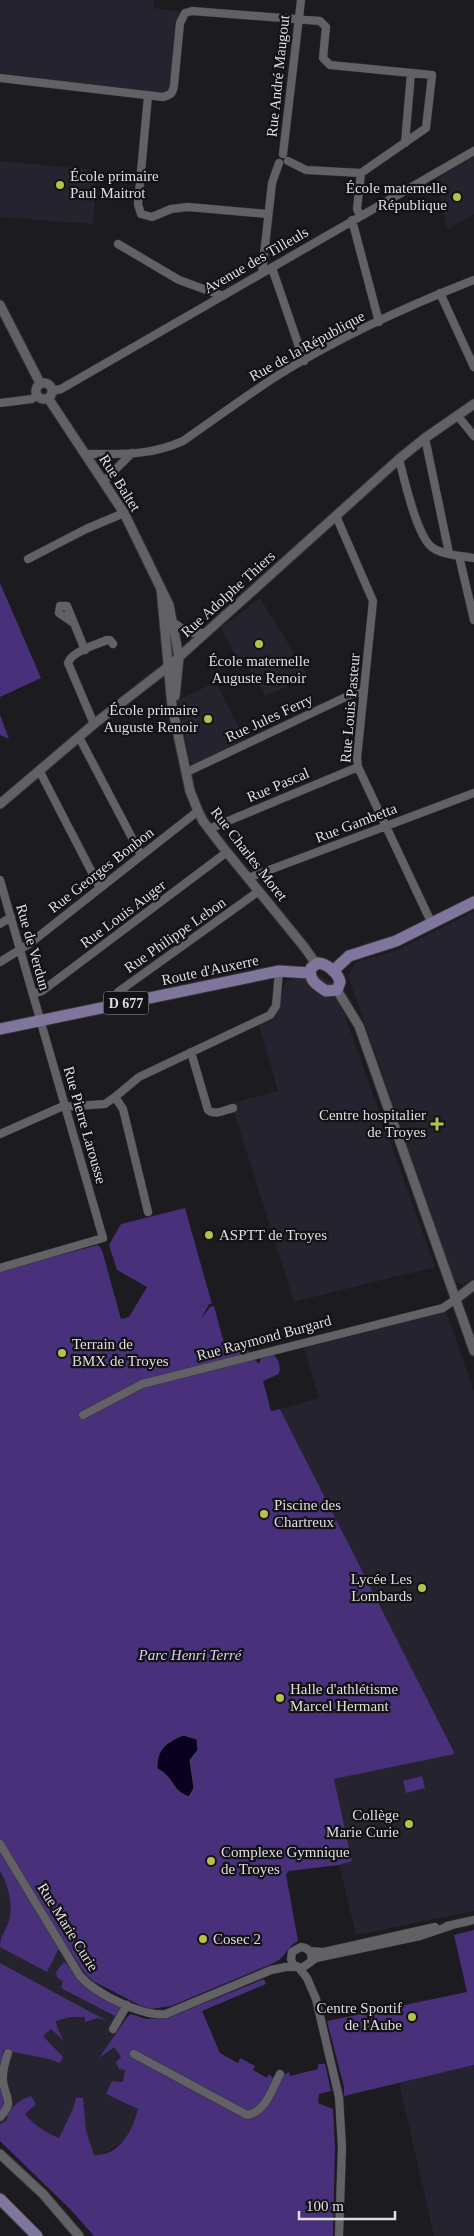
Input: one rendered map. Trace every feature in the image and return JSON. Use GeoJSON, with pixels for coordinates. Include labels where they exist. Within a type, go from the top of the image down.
{"type":"FeatureCollection","features":[{"type":"Feature","properties":{"kind":"main road"},"geometry":{"type":"LineString","coordinates":[[333,971],[349,956],[396,942],[474,902]]}},
{"type":"Feature","properties":{"kind":"main road"},"geometry":{"type":"LineString","coordinates":[[323,964],[333,971],[340,982],[337,990],[326,991],[312,980],[313,969],[323,964]]}},
{"type":"Feature","properties":{"kind":"main road","name":"Route d'Auxerre"},"geometry":{"type":"LineString","coordinates":[[0,1029],[279,971],[313,969]]}},
{"type":"Feature","properties":{"kind":"main road"},"geometry":{"type":"LineString","coordinates":[[0,2199],[36,2236]]}},
{"type":"Feature","properties":{"kind":"street","name":"Rue André Maugout"},"geometry":{"type":"LineString","coordinates":[[268,214],[272,183],[279,164],[278,157],[285,158],[300,0]]}},
{"type":"Feature","properties":{"kind":"street"},"geometry":{"type":"LineString","coordinates":[[0,78],[163,97],[173,92],[180,23],[186,13],[192,11],[320,22],[326,27],[323,58],[330,65],[432,75],[426,128],[362,173],[306,170],[285,158]]}},
{"type":"Feature","properties":{"kind":"street"},"geometry":{"type":"LineString","coordinates":[[405,143],[411,72]]}},
{"type":"Feature","properties":{"kind":"street"},"geometry":{"type":"LineString","coordinates":[[148,96],[138,204],[141,214],[152,217],[171,210],[188,207],[268,214],[262,273]]}},
{"type":"Feature","properties":{"kind":"street","name":"Avenue des Tilleuls"},"geometry":{"type":"LineString","coordinates":[[50,395],[474,151]]}},
{"type":"Feature","properties":{"kind":"street"},"geometry":{"type":"LineString","coordinates":[[360,215],[357,208],[362,173]]}},
{"type":"Feature","properties":{"kind":"street"},"geometry":{"type":"LineString","coordinates":[[352,220],[379,322]]}},
{"type":"Feature","properties":{"kind":"street"},"geometry":{"type":"LineString","coordinates":[[118,244],[179,280],[223,296]]}},
{"type":"Feature","properties":{"kind":"street"},"geometry":{"type":"LineString","coordinates":[[272,268],[304,360]]}},
{"type":"Feature","properties":{"kind":"street","name":"Rue de la République"},"geometry":{"type":"LineString","coordinates":[[86,454],[132,454],[153,451],[183,441],[280,374],[304,360],[440,293],[474,280]]}},
{"type":"Feature","properties":{"kind":"street"},"geometry":{"type":"LineString","coordinates":[[440,293],[474,367]]}},
{"type":"Feature","properties":{"kind":"street"},"geometry":{"type":"LineString","coordinates":[[0,305],[40,383]]}},
{"type":"Feature","properties":{"kind":"street"},"geometry":{"type":"LineString","coordinates":[[0,404],[34,397],[41,399],[50,395],[48,384],[40,383]]}},
{"type":"Feature","properties":{"kind":"street"},"geometry":{"type":"LineString","coordinates":[[34,397],[36,387],[40,383]]}},
{"type":"Feature","properties":{"kind":"street","name":"Rue Baltet"},"geometry":{"type":"LineString","coordinates":[[50,395],[124,513],[161,588],[174,622],[179,657]]}},
{"type":"Feature","properties":{"kind":"street","name":"Rue Adolphe Thiers"},"geometry":{"type":"LineString","coordinates":[[0,804],[94,724],[169,666],[399,458],[474,404]]}},
{"type":"Feature","properties":{"kind":"street"},"geometry":{"type":"LineString","coordinates":[[457,415],[474,436]]}},
{"type":"Feature","properties":{"kind":"street"},"geometry":{"type":"LineString","coordinates":[[425,438],[449,553]]}},
{"type":"Feature","properties":{"kind":"street"},"geometry":{"type":"LineString","coordinates":[[104,481],[132,454]]}},
{"type":"Feature","properties":{"kind":"street"},"geometry":{"type":"LineString","coordinates":[[399,458],[410,500],[425,542],[434,549],[474,558]]}},
{"type":"Feature","properties":{"kind":"street"},"geometry":{"type":"LineString","coordinates":[[28,559],[86,528],[124,513]]}},
{"type":"Feature","properties":{"kind":"street","name":"Rue Louis Pasteur"},"geometry":{"type":"LineString","coordinates":[[336,516],[374,601],[358,767],[432,924]]}},
{"type":"Feature","properties":{"kind":"street"},"geometry":{"type":"LineString","coordinates":[[459,556],[474,620]]}},
{"type":"Feature","properties":{"kind":"street","name":"Rue Baltet"},"geometry":{"type":"LineString","coordinates":[[161,588],[169,666]]}},
{"type":"Feature","properties":{"kind":"street"},"geometry":{"type":"LineString","coordinates":[[72,622],[85,650]]}},
{"type":"Feature","properties":{"kind":"street"},"geometry":{"type":"LineString","coordinates":[[174,622],[188,633],[206,633]]}},
{"type":"Feature","properties":{"kind":"street"},"geometry":{"type":"LineString","coordinates":[[94,724],[68,662],[70,658],[107,640],[110,640],[113,644]]}},
{"type":"Feature","properties":{"kind":"street","name":"Rue Charles Moret"},"geometry":{"type":"LineString","coordinates":[[176,722],[175,698],[179,657]]}},
{"type":"Feature","properties":{"kind":"street","name":"Rue Charles Moret"},"geometry":{"type":"LineString","coordinates":[[169,666],[176,722],[190,791],[198,811],[209,829],[259,891],[313,969]]}},
{"type":"Feature","properties":{"kind":"street","name":"Rue Jules Ferry"},"geometry":{"type":"LineString","coordinates":[[187,772],[352,694],[364,692]]}},
{"type":"Feature","properties":{"kind":"street"},"geometry":{"type":"LineString","coordinates":[[79,737],[141,855]]}},
{"type":"Feature","properties":{"kind":"street","name":"Rue Pascal"},"geometry":{"type":"LineString","coordinates":[[209,829],[358,767]]}},
{"type":"Feature","properties":{"kind":"street"},"geometry":{"type":"LineString","coordinates":[[39,770],[100,888]]}},
{"type":"Feature","properties":{"kind":"street","name":"Rue Gambetta"},"geometry":{"type":"LineString","coordinates":[[248,878],[474,793]]}},
{"type":"Feature","properties":{"kind":"street","name":"Rue Georges Bonbon"},"geometry":{"type":"LineString","coordinates":[[0,962],[20,950],[198,811]]}},
{"type":"Feature","properties":{"kind":"street","name":"Rue Louis Auger"},"geometry":{"type":"LineString","coordinates":[[33,994],[42,991],[227,852]]}},
{"type":"Feature","properties":{"kind":"street","name":"Rue de Verdun"},"geometry":{"type":"LineString","coordinates":[[0,880],[41,1021]]}},
{"type":"Feature","properties":{"kind":"street","name":"Rue Philippe Lebon"},"geometry":{"type":"LineString","coordinates":[[115,1005],[118,992],[259,891]]}},
{"type":"Feature","properties":{"kind":"street"},"geometry":{"type":"LineString","coordinates":[[0,924],[11,917]]}},
{"type":"Feature","properties":{"kind":"street"},"geometry":{"type":"LineString","coordinates":[[0,1134],[61,1107],[105,1104],[139,1077],[273,1012],[277,998],[279,971]]}},
{"type":"Feature","properties":{"kind":"street"},"geometry":{"type":"LineString","coordinates":[[337,990],[359,1026],[474,1351]]}},
{"type":"Feature","properties":{"kind":"street","name":"Rue Pierre Larousse"},"geometry":{"type":"LineString","coordinates":[[0,1268],[103,1238],[41,1021]]}},
{"type":"Feature","properties":{"kind":"street"},"geometry":{"type":"LineString","coordinates":[[191,1052],[208,1110],[212,1113],[217,1113],[233,1108]]}},
{"type":"Feature","properties":{"kind":"street"},"geometry":{"type":"LineString","coordinates":[[115,1097],[123,1110],[148,1212]]}},
{"type":"Feature","properties":{"kind":"street"},"geometry":{"type":"LineString","coordinates":[[456,1299],[474,1285]]}},
{"type":"Feature","properties":{"kind":"street","name":"Rue Raymond Burgard"},"geometry":{"type":"LineString","coordinates":[[83,1415],[142,1384],[443,1308],[456,1299]]}},
{"type":"Feature","properties":{"kind":"street"},"geometry":{"type":"LineString","coordinates":[[277,1349],[280,1358]]}},
{"type":"Feature","properties":{"kind":"street","name":"Rue Marie Curie"},"geometry":{"type":"LineString","coordinates":[[0,1844],[80,1976],[90,1985],[127,2005],[149,2014],[166,2014],[271,1970],[286,1966],[298,1967]]}},
{"type":"Feature","properties":{"kind":"street"},"geometry":{"type":"LineString","coordinates":[[316,1999],[307,1978],[291,1962],[291,1955],[294,1949],[301,1947],[310,1951],[324,1952],[474,1920]]}},
{"type":"Feature","properties":{"kind":"street"},"geometry":{"type":"LineString","coordinates":[[298,1967],[305,1967],[316,1958],[427,1935],[450,1926]]}},
{"type":"Feature","properties":{"kind":"street"},"geometry":{"type":"LineString","coordinates":[[310,1951],[316,1999],[339,2097],[342,2147],[340,2236]]}},
{"type":"Feature","properties":{"kind":"street","name":"Rue Marie Curie"},"geometry":{"type":"LineString","coordinates":[[271,1970],[291,1955]]}},
{"type":"Feature","properties":{"kind":"street"},"geometry":{"type":"LineString","coordinates":[[114,2029],[127,2005]]}},
{"type":"Feature","properties":{"kind":"street"},"geometry":{"type":"LineString","coordinates":[[0,2117],[6,2111],[9,2098],[3,2081],[4,2065],[8,2053]]}},
{"type":"Feature","properties":{"kind":"street"},"geometry":{"type":"LineString","coordinates":[[134,2054],[247,2114],[256,2113],[264,2105],[280,2074]]}},
{"type":"Feature","properties":{"kind":"street"},"geometry":{"type":"LineString","coordinates":[[0,2154],[43,2194],[79,2236]]}},
{"type":"Feature","properties":{"kind":"shaded area"},"geometry":{"type":"Polygon","coordinates":[[[0,0],[154,0],[153,8],[180,12],[177,19],[172,85],[168,92],[161,94],[0,73],[0,0]]]}},
{"type":"Feature","properties":{"kind":"shaded area","name":"École maternelle République"},"geometry":{"type":"Polygon","coordinates":[[[474,157],[474,214],[447,230],[436,179],[474,157]]]}},
{"type":"Feature","properties":{"kind":"shaded area"},"geometry":{"type":"Polygon","coordinates":[[[0,161],[97,170],[93,224],[0,217],[0,161]]]}},
{"type":"Feature","properties":{"kind":"shaded area","name":"École maternelle Auguste Renoir"},"geometry":{"type":"Polygon","coordinates":[[[260,598],[309,677],[265,696],[247,665],[242,668],[240,665],[221,628],[260,598]]]}},
{"type":"Feature","properties":{"kind":"shaded area","name":"École primaire Auguste Renoir"},"geometry":{"type":"Polygon","coordinates":[[[216,682],[245,739],[194,764],[190,761],[178,700],[216,682]]]}},
{"type":"Feature","properties":{"kind":"shaded area","name":"Centre hospitalier de Troyes"},"geometry":{"type":"Polygon","coordinates":[[[474,911],[474,1278],[463,1285],[456,1282],[449,1264],[348,976],[356,962],[396,951],[474,911]]]}},
{"type":"Feature","properties":{"kind":"shaded area"},"geometry":{"type":"Polygon","coordinates":[[[318,974],[333,983],[435,1267],[294,1302],[231,1103],[278,1091],[259,1025],[275,1015],[279,1009],[284,985],[287,981],[318,974]]]}},
{"type":"Feature","properties":{"kind":"shaded area","name":"Lycée Les Lombards"},"geometry":{"type":"Polygon","coordinates":[[[446,1311],[474,1391],[474,1911],[356,1935],[339,1865],[352,1860],[334,1779],[455,1754],[280,1409],[319,1398],[304,1348],[446,1311]]]}},
{"type":"Feature","properties":{"kind":"shaded area"},"geometry":{"type":"Polygon","coordinates":[[[183,1735],[197,1739],[198,1750],[190,1760],[194,1788],[189,1797],[178,1791],[166,1775],[157,1769],[158,1756],[164,1747],[172,1740],[183,1735]]]}},
{"type":"Feature","properties":{"kind":"shaded area"},"geometry":{"type":"Polygon","coordinates":[[[0,1831],[79,1958],[134,2028],[142,2113],[131,2136],[92,2162],[0,2136],[0,1831]]]}},
{"type":"Feature","properties":{"kind":"shaded area"},"geometry":{"type":"Polygon","coordinates":[[[474,2065],[474,2236],[434,2236],[399,2083],[474,2065]]]}},
{"type":"Feature","properties":{"kind":"green space"},"geometry":{"type":"Polygon","coordinates":[[[0,583],[41,678],[0,697],[0,583]]]}},
{"type":"Feature","properties":{"kind":"green space"},"geometry":{"type":"Polygon","coordinates":[[[0,715],[9,739],[0,735],[0,715]]]}},
{"type":"Feature","properties":{"kind":"green space","name":"Parc Henri Terré"},"geometry":{"type":"Polygon","coordinates":[[[185,1208],[212,1304],[209,1304],[201,1319],[210,1307],[214,1306],[224,1343],[237,1344],[245,1348],[259,1364],[261,1358],[274,1355],[277,1359],[280,1366],[279,1374],[263,1381],[271,1411],[280,1409],[455,1754],[334,1779],[352,1861],[339,1865],[289,1871],[286,1874],[298,1941],[276,1962],[171,2006],[151,2009],[141,2006],[93,1981],[83,1971],[69,1949],[58,1950],[47,1972],[0,1947],[9,1921],[11,1908],[8,1889],[0,1871],[0,1271],[98,1245],[102,1250],[121,1319],[129,1317],[147,1287],[117,1270],[109,1245],[121,1224],[185,1208]]]}},
{"type":"Feature","properties":{"kind":"green space"},"geometry":{"type":"Polygon","coordinates":[[[422,1776],[425,1788],[406,1793],[403,1781],[422,1776]]]}},
{"type":"Feature","properties":{"kind":"green space","name":"Centre Sportif de l'Aube"},"geometry":{"type":"Polygon","coordinates":[[[474,1930],[474,2065],[344,2096],[344,2087],[327,2021],[467,1992],[454,1935],[474,1930]]]}},
{"type":"Feature","properties":{"kind":"green space"},"geometry":{"type":"Polygon","coordinates":[[[64,1962],[120,2006],[121,2009],[115,2016],[61,1988],[63,1982],[57,1977],[56,1972],[64,1962]]]}},
{"type":"Feature","properties":{"kind":"green space"},"geometry":{"type":"Polygon","coordinates":[[[0,1963],[107,2021],[98,2018],[85,2022],[85,2017],[70,2017],[56,2021],[64,2041],[51,2029],[43,2036],[63,2057],[60,2063],[3,2050],[4,2100],[0,2113],[0,1963]]]}},
{"type":"Feature","properties":{"kind":"green space"},"geometry":{"type":"Polygon","coordinates":[[[264,1979],[266,1984],[202,2011],[220,2053],[238,2063],[240,2058],[255,2066],[253,2070],[267,2078],[269,2074],[274,2079],[289,2072],[290,2076],[318,2069],[318,2064],[325,2064],[331,2091],[319,2094],[318,2103],[333,2109],[335,2147],[333,2236],[94,2236],[71,2210],[0,2141],[0,2124],[7,2120],[12,2108],[23,2100],[31,2096],[36,2104],[25,2114],[32,2122],[49,2134],[59,2138],[73,2109],[76,2098],[83,2098],[86,2131],[94,2155],[111,2152],[124,2141],[133,2125],[138,2109],[106,2094],[112,2081],[123,2082],[125,2070],[119,2069],[116,2062],[121,2057],[114,2047],[99,2058],[128,2016],[131,2014],[146,2019],[170,2017],[264,1979]]]}},
{"type":"Feature","properties":{"kind":"place","name":"École primaire Paul Maitrot"},"geometry":{"type":"Point","coordinates":[60,185]}},
{"type":"Feature","properties":{"kind":"place","name":"École maternelle République"},"geometry":{"type":"Point","coordinates":[457,197]}},
{"type":"Feature","properties":{"kind":"place","name":"École maternelle Auguste Renoir"},"geometry":{"type":"Point","coordinates":[259,644]}},
{"type":"Feature","properties":{"kind":"place","name":"École primaire Auguste Renoir"},"geometry":{"type":"Point","coordinates":[208,719]}},
{"type":"Feature","properties":{"kind":"place","name":"Centre hospitalier de Troyes"},"geometry":{"type":"Point","coordinates":[437,1124]}},
{"type":"Feature","properties":{"kind":"place","name":"ASPTT de Troyes"},"geometry":{"type":"Point","coordinates":[209,1235]}},
{"type":"Feature","properties":{"kind":"place","name":"Terrain de BMX de Troyes"},"geometry":{"type":"Point","coordinates":[62,1353]}},
{"type":"Feature","properties":{"kind":"place","name":"Piscine des Chartreux"},"geometry":{"type":"Point","coordinates":[264,1514]}},
{"type":"Feature","properties":{"kind":"place","name":"Lycée Les Lombards"},"geometry":{"type":"Point","coordinates":[422,1588]}},
{"type":"Feature","properties":{"kind":"place","name":"Halle d'athlétisme Marcel Hermant"},"geometry":{"type":"Point","coordinates":[280,1698]}},
{"type":"Feature","properties":{"kind":"place","name":"Collège Marie Curie"},"geometry":{"type":"Point","coordinates":[409,1824]}},
{"type":"Feature","properties":{"kind":"place","name":"Complexe Gymnique de Troyes"},"geometry":{"type":"Point","coordinates":[211,1861]}},
{"type":"Feature","properties":{"kind":"place","name":"Cosec 2"},"geometry":{"type":"Point","coordinates":[203,1939]}},
{"type":"Feature","properties":{"kind":"place","name":"Centre Sportif de l'Aube"},"geometry":{"type":"Point","coordinates":[412,2017]}}]}
